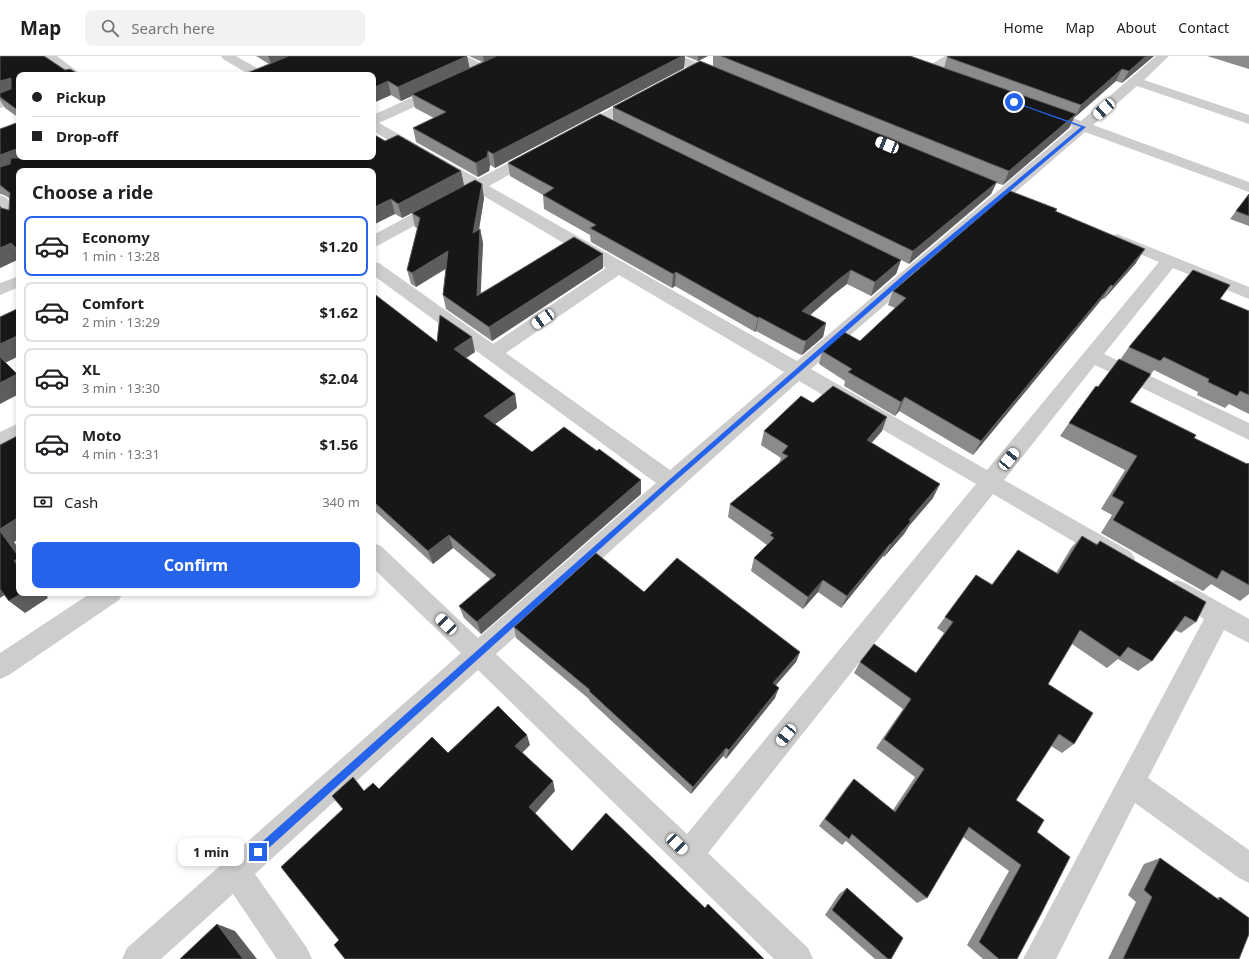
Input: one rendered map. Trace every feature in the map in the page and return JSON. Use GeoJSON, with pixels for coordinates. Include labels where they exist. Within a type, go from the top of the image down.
{"type":"FeatureCollection","features":[{"type":"Feature","properties":{"kind":"street"},"geometry":{"type":"LineString","coordinates":[[49,56],[72,72]]}},
{"type":"Feature","properties":{"kind":"street"},"geometry":{"type":"LineString","coordinates":[[227,56],[259,72]]}},
{"type":"Feature","properties":{"kind":"street"},"geometry":{"type":"LineString","coordinates":[[456,56],[490,67],[470,76]]}},
{"type":"Feature","properties":{"kind":"street"},"geometry":{"type":"LineString","coordinates":[[670,56],[734,82]]}},
{"type":"Feature","properties":{"kind":"street"},"geometry":{"type":"LineString","coordinates":[[930,71],[954,56]]}},
{"type":"Feature","properties":{"kind":"street"},"geometry":{"type":"LineString","coordinates":[[138,959],[671,482],[798,371],[903,269],[1004,193],[1084,127],[1163,56]]}},
{"type":"Feature","properties":{"kind":"street"},"geometry":{"type":"LineString","coordinates":[[684,74],[714,59]]}},
{"type":"Feature","properties":{"kind":"street"},"geometry":{"type":"LineString","coordinates":[[916,66],[944,76]]}},
{"type":"Feature","properties":{"kind":"street"},"geometry":{"type":"LineString","coordinates":[[1134,81],[1249,120]]}},
{"type":"Feature","properties":{"kind":"street"},"geometry":{"type":"LineString","coordinates":[[376,119],[450,85]]}},
{"type":"Feature","properties":{"kind":"street"},"geometry":{"type":"LineString","coordinates":[[565,139],[652,92]]}},
{"type":"Feature","properties":{"kind":"street"},"geometry":{"type":"LineString","coordinates":[[0,104],[16,98]]}},
{"type":"Feature","properties":{"kind":"street"},"geometry":{"type":"LineString","coordinates":[[1062,119],[1249,187]]}},
{"type":"Feature","properties":{"kind":"street"},"geometry":{"type":"LineString","coordinates":[[599,120],[613,127]]}},
{"type":"Feature","properties":{"kind":"street"},"geometry":{"type":"LineString","coordinates":[[376,127],[1136,566]]}},
{"type":"Feature","properties":{"kind":"street"},"geometry":{"type":"LineString","coordinates":[[376,240],[545,149]]}},
{"type":"Feature","properties":{"kind":"street"},"geometry":{"type":"LineString","coordinates":[[0,200],[16,215]]}},
{"type":"Feature","properties":{"kind":"street"},"geometry":{"type":"LineString","coordinates":[[1105,234],[1249,292]]}},
{"type":"Feature","properties":{"kind":"street"},"geometry":{"type":"LineString","coordinates":[[688,855],[1170,260]]}},
{"type":"Feature","properties":{"kind":"street"},"geometry":{"type":"LineString","coordinates":[[492,353],[619,267]]}},
{"type":"Feature","properties":{"kind":"street"},"geometry":{"type":"LineString","coordinates":[[376,269],[671,482]]}},
{"type":"Feature","properties":{"kind":"street"},"geometry":{"type":"LineString","coordinates":[[0,289],[16,282]]}},
{"type":"Feature","properties":{"kind":"street"},"geometry":{"type":"LineString","coordinates":[[1092,356],[1249,432]]}},
{"type":"Feature","properties":{"kind":"street"},"geometry":{"type":"LineString","coordinates":[[0,442],[16,433]]}},
{"type":"Feature","properties":{"kind":"street"},"geometry":{"type":"LineString","coordinates":[[376,556],[797,959]]}},
{"type":"Feature","properties":{"kind":"street"},"geometry":{"type":"LineString","coordinates":[[1164,582],[1249,632]]}},
{"type":"Feature","properties":{"kind":"street"},"geometry":{"type":"LineString","coordinates":[[0,668],[107,596]]}},
{"type":"Feature","properties":{"kind":"street"},"geometry":{"type":"LineString","coordinates":[[1039,959],[1219,614]]}},
{"type":"Feature","properties":{"kind":"street"},"geometry":{"type":"LineString","coordinates":[[1131,783],[1249,868]]}},
{"type":"Feature","properties":{"kind":"street"},"geometry":{"type":"LineString","coordinates":[[235,872],[296,959]]}},
{"type":"Feature","properties":{"kind":"building"},"geometry":{"type":"Polygon","coordinates":[[[0,56],[44,56],[65,70],[70,69],[75,72],[16,72],[16,109],[0,97],[0,93],[11,89],[11,78],[0,81],[0,56]]]}},
{"type":"Feature","properties":{"kind":"building"},"geometry":{"type":"Polygon","coordinates":[[[289,56],[467,56],[398,87],[388,81],[376,87],[376,72],[249,72],[289,56]]]}},
{"type":"Feature","properties":{"kind":"building"},"geometry":{"type":"Polygon","coordinates":[[[497,56],[682,56],[493,154],[488,151],[487,157],[476,163],[413,128],[446,112],[412,94],[497,56]]]}},
{"type":"Feature","properties":{"kind":"building"},"geometry":{"type":"Polygon","coordinates":[[[721,56],[910,56],[1076,114],[1009,171],[721,56]]]}},
{"type":"Feature","properties":{"kind":"building"},"geometry":{"type":"Polygon","coordinates":[[[1146,56],[1129,71],[1122,69],[1081,105],[947,57],[1146,56]]]}},
{"type":"Feature","properties":{"kind":"building"},"geometry":{"type":"Polygon","coordinates":[[[700,61],[997,182],[913,251],[613,107],[700,61]]]}},
{"type":"Feature","properties":{"kind":"building"},"geometry":{"type":"Polygon","coordinates":[[[600,114],[901,260],[875,282],[851,270],[838,280],[802,311],[826,323],[806,341],[802,340],[759,317],[758,318],[676,272],[673,274],[590,228],[596,225],[543,195],[554,188],[508,163],[600,114]]]}},
{"type":"Feature","properties":{"kind":"building"},"geometry":{"type":"Polygon","coordinates":[[[16,123],[16,149],[0,155],[0,129],[16,123]]]}},
{"type":"Feature","properties":{"kind":"building"},"geometry":{"type":"Polygon","coordinates":[[[398,135],[461,171],[398,204],[391,199],[376,206],[376,168],[16,168],[16,248],[11,243],[0,248],[0,206],[1,208],[9,210],[10,193],[0,185],[0,167],[10,164],[11,158],[16,158],[16,160],[376,160],[376,136],[385,141],[398,135]]]}},
{"type":"Feature","properties":{"kind":"building"},"geometry":{"type":"Polygon","coordinates":[[[475,180],[482,184],[473,233],[480,229],[477,296],[574,237],[603,254],[489,327],[443,295],[448,251],[412,273],[407,270],[420,218],[412,213],[475,180]]]}},
{"type":"Feature","properties":{"kind":"building"},"geometry":{"type":"Polygon","coordinates":[[[1010,191],[1057,209],[1055,211],[1145,249],[1113,286],[1111,285],[981,441],[905,397],[901,402],[848,372],[852,369],[822,351],[844,332],[860,341],[906,298],[893,291],[1010,191]]]}},
{"type":"Feature","properties":{"kind":"building"},"geometry":{"type":"Polygon","coordinates":[[[1249,194],[1249,216],[1236,211],[1249,194]]]}},
{"type":"Feature","properties":{"kind":"building"},"geometry":{"type":"Polygon","coordinates":[[[1193,270],[1230,285],[1220,299],[1249,311],[1249,395],[1240,391],[1237,396],[1208,382],[1209,379],[1164,357],[1160,361],[1129,347],[1193,270]]]}},
{"type":"Feature","properties":{"kind":"building"},"geometry":{"type":"Polygon","coordinates":[[[376,295],[437,342],[440,315],[472,337],[454,349],[515,394],[484,416],[532,452],[564,427],[597,451],[599,449],[641,480],[477,622],[459,606],[496,575],[449,535],[428,551],[376,504],[376,295]]]}},
{"type":"Feature","properties":{"kind":"building"},"geometry":{"type":"Polygon","coordinates":[[[16,309],[16,336],[0,344],[0,317],[16,309]]]}},
{"type":"Feature","properties":{"kind":"building"},"geometry":{"type":"Polygon","coordinates":[[[0,357],[16,375],[0,383],[0,357]]]}},
{"type":"Feature","properties":{"kind":"building"},"geometry":{"type":"Polygon","coordinates":[[[1119,359],[1151,374],[1130,402],[1196,435],[1194,438],[1249,464],[1249,585],[1222,570],[1217,579],[1113,520],[1124,502],[1112,496],[1137,456],[1069,423],[1096,386],[1098,387],[1119,359]]]}},
{"type":"Feature","properties":{"kind":"building"},"geometry":{"type":"Polygon","coordinates":[[[833,386],[887,417],[867,440],[940,484],[909,520],[911,521],[847,596],[823,580],[808,597],[754,558],[774,538],[770,535],[773,533],[730,504],[788,456],[782,453],[788,446],[764,431],[801,396],[813,403],[833,386]]]}},
{"type":"Feature","properties":{"kind":"building"},"geometry":{"type":"Polygon","coordinates":[[[16,437],[16,519],[0,529],[0,445],[16,437]]]}},
{"type":"Feature","properties":{"kind":"building"},"geometry":{"type":"Polygon","coordinates":[[[0,531],[16,553],[16,560],[14,561],[16,563],[17,596],[9,601],[0,589],[0,531]]]}},
{"type":"Feature","properties":{"kind":"building"},"geometry":{"type":"Polygon","coordinates":[[[1082,536],[1097,545],[1100,541],[1206,602],[1196,622],[1185,616],[1152,661],[1128,647],[1120,657],[1080,630],[1048,684],[1093,713],[1074,744],[1059,734],[1016,800],[1044,820],[1037,832],[1070,857],[1017,959],[999,959],[979,942],[1021,865],[969,827],[927,898],[852,834],[849,839],[825,819],[854,779],[895,812],[924,769],[884,739],[911,699],[860,662],[874,644],[916,673],[953,622],[945,617],[976,575],[992,585],[1018,550],[1058,574],[1082,536]]]}},
{"type":"Feature","properties":{"kind":"building"},"geometry":{"type":"Polygon","coordinates":[[[596,553],[644,592],[677,558],[800,652],[773,683],[779,688],[729,750],[726,748],[693,787],[589,691],[590,690],[514,627],[596,553]]]}},
{"type":"Feature","properties":{"kind":"building"},"geometry":{"type":"Polygon","coordinates":[[[498,706],[527,735],[515,746],[553,781],[529,807],[572,851],[606,813],[705,908],[708,904],[764,959],[345,959],[334,945],[339,940],[281,867],[343,809],[332,796],[353,777],[364,791],[373,783],[379,789],[432,737],[448,753],[498,706]]]}},
{"type":"Feature","properties":{"kind":"building"},"geometry":{"type":"Polygon","coordinates":[[[1160,858],[1219,900],[1220,897],[1249,918],[1249,934],[1239,959],[1123,959],[1152,897],[1144,890],[1160,858]]]}},
{"type":"Feature","properties":{"kind":"building"},"geometry":{"type":"Polygon","coordinates":[[[847,888],[903,938],[891,959],[888,959],[832,910],[847,888]]]}},
{"type":"Feature","properties":{"kind":"building"},"geometry":{"type":"Polygon","coordinates":[[[217,924],[243,959],[180,959],[217,924]]]}},
{"type":"Feature","properties":{"kind":"route"},"geometry":{"type":"LineString","coordinates":[[258,852],[671,482],[910,273],[1084,127],[1014,102]]}}]}
